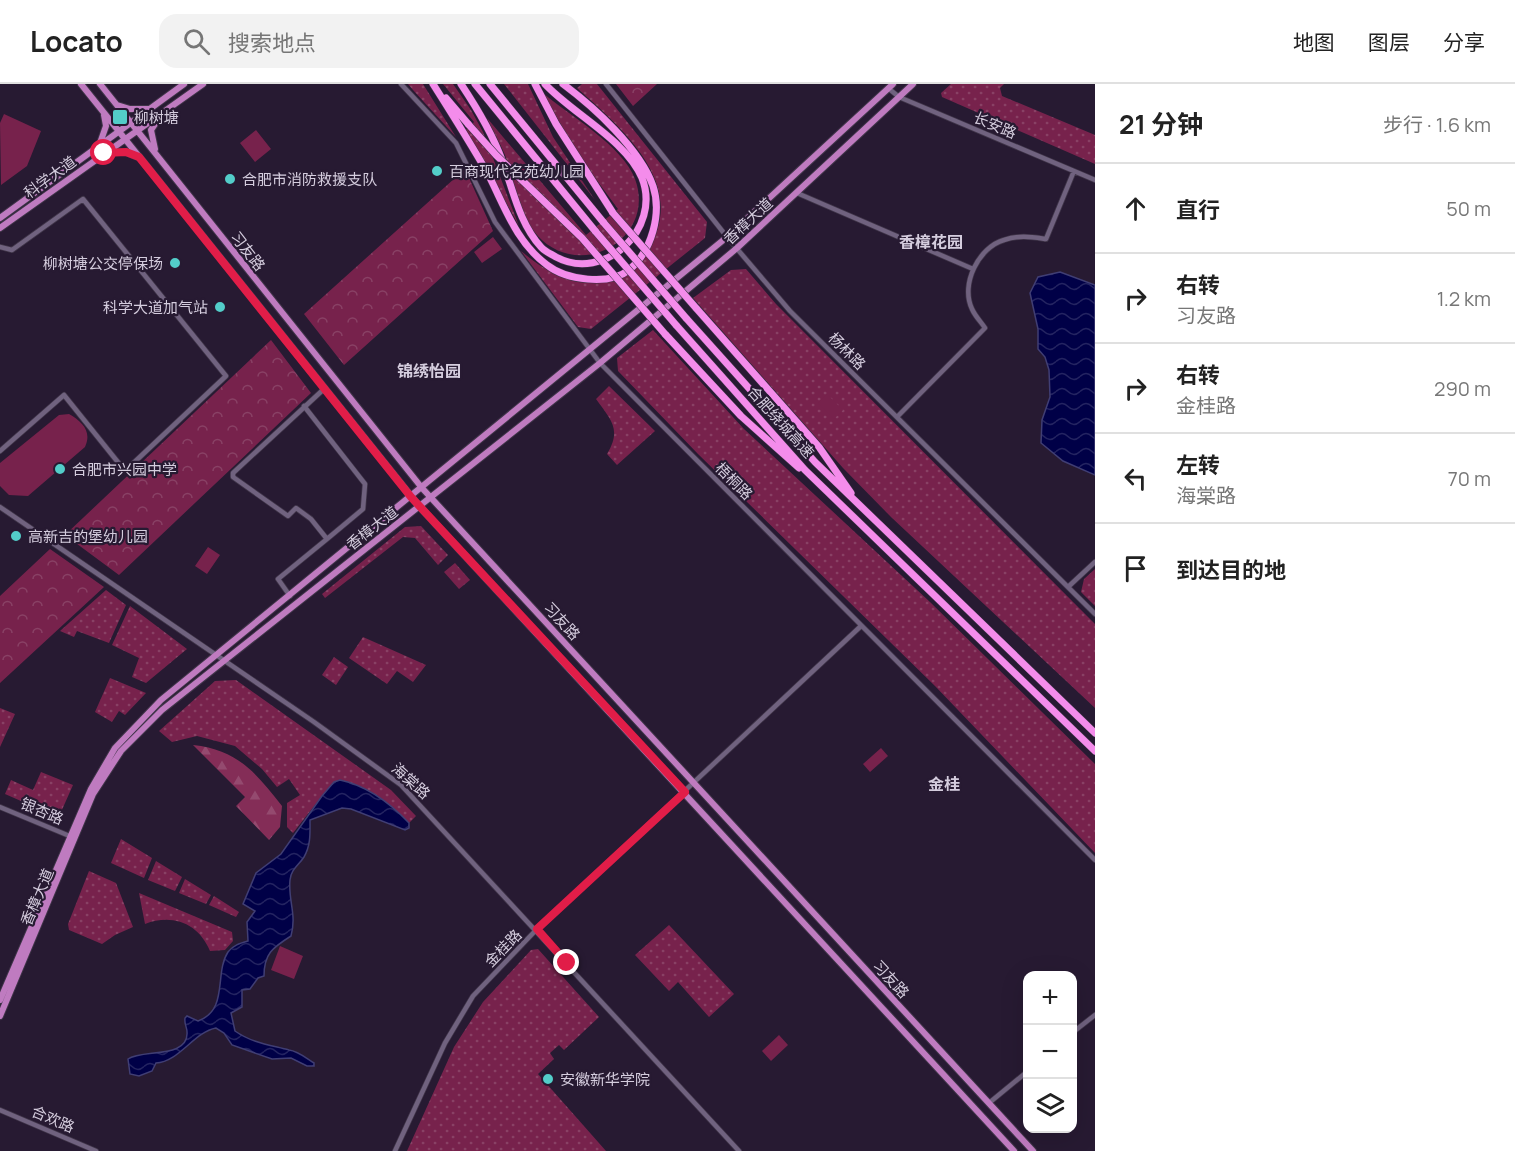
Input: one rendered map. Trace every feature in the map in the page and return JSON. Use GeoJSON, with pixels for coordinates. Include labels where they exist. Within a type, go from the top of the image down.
{"type":"FeatureCollection","features":[{"type":"Feature","properties":{"kind":"highway"},"geometry":{"type":"LineString","coordinates":[[434,84],[488,176],[514,229],[535,254],[560,273],[586,278],[619,275],[628,271],[647,246],[657,210],[653,187],[644,167],[629,146],[566,86]]}},
{"type":"Feature","properties":{"kind":"highway"},"geometry":{"type":"LineString","coordinates":[[434,84],[496,155],[582,238],[665,334],[741,416],[851,515]]}},
{"type":"Feature","properties":{"kind":"highway"},"geometry":{"type":"LineString","coordinates":[[461,84],[478,109],[501,157],[525,224],[542,249],[565,261],[585,264],[607,260],[630,241],[640,228],[646,203],[643,180],[636,166],[620,148],[559,99],[545,84]]}},
{"type":"Feature","properties":{"kind":"highway","name":"合肥绕城高速"},"geometry":{"type":"LineString","coordinates":[[475,84],[596,232],[805,470],[1095,751]]}},
{"type":"Feature","properties":{"kind":"highway","name":"合肥绕城高速"},"geometry":{"type":"LineString","coordinates":[[490,84],[604,223],[815,462],[1095,733]]}},
{"type":"Feature","properties":{"kind":"highway"},"geometry":{"type":"LineString","coordinates":[[535,84],[556,124],[613,213],[819,447],[861,507]]}},
{"type":"Feature","properties":{"kind":"main road","name":"习友路"},"geometry":{"type":"LineString","coordinates":[[81,84],[411,497],[1014,1151]]}},
{"type":"Feature","properties":{"kind":"main road","name":"习友路"},"geometry":{"type":"LineString","coordinates":[[100,84],[422,488],[1033,1151]]}},
{"type":"Feature","properties":{"kind":"main road","name":"科学大道"},"geometry":{"type":"LineString","coordinates":[[0,218],[184,84]]}},
{"type":"Feature","properties":{"kind":"main road","name":"科学大道"},"geometry":{"type":"LineString","coordinates":[[0,228],[136,129],[160,116],[203,84]]}},
{"type":"Feature","properties":{"kind":"main road","name":"香樟大道"},"geometry":{"type":"LineString","coordinates":[[0,1000],[72,837],[93,794],[121,751],[162,710],[600,363],[737,248],[913,84]]}},
{"type":"Feature","properties":{"kind":"main road","name":"香樟大道"},"geometry":{"type":"LineString","coordinates":[[0,1016],[91,789],[115,748],[161,700],[727,237],[890,86]]}},
{"type":"Feature","properties":{"kind":"main road"},"geometry":{"type":"LineString","coordinates":[[116,104],[130,109],[149,109]]}},
{"type":"Feature","properties":{"kind":"main road"},"geometry":{"type":"LineString","coordinates":[[98,148],[106,126],[103,112]]}},
{"type":"Feature","properties":{"kind":"main road"},"geometry":{"type":"LineString","coordinates":[[159,158],[152,141],[151,130],[160,116]]}},
{"type":"Feature","properties":{"kind":"main road"},"geometry":{"type":"LineString","coordinates":[[104,153],[126,152],[139,157]]}},
{"type":"Feature","properties":{"kind":"street","name":"梧桐路"},"geometry":{"type":"LineString","coordinates":[[401,84],[456,143],[495,222],[600,363],[1095,860]]}},
{"type":"Feature","properties":{"kind":"street","name":"杨林路"},"geometry":{"type":"LineString","coordinates":[[606,84],[727,237],[790,311],[1095,614]]}},
{"type":"Feature","properties":{"kind":"street","name":"长安路"},"geometry":{"type":"LineString","coordinates":[[890,86],[899,97],[1095,180]]}},
{"type":"Feature","properties":{"kind":"street"},"geometry":{"type":"LineString","coordinates":[[897,417],[985,328],[971,308],[967,291],[973,269],[993,245],[1003,240],[1023,236],[1046,239],[1074,171]]}},
{"type":"Feature","properties":{"kind":"street"},"geometry":{"type":"LineString","coordinates":[[797,192],[973,269]]}},
{"type":"Feature","properties":{"kind":"street"},"geometry":{"type":"LineString","coordinates":[[0,247],[12,250],[83,199],[226,376],[126,471],[64,395],[0,452]]}},
{"type":"Feature","properties":{"kind":"street"},"geometry":{"type":"LineString","coordinates":[[325,388],[233,473],[233,477],[288,516],[296,508],[312,519],[327,539]]}},
{"type":"Feature","properties":{"kind":"street"},"geometry":{"type":"LineString","coordinates":[[290,596],[278,579],[363,509],[365,484],[304,406]]}},
{"type":"Feature","properties":{"kind":"street","name":"海棠路"},"geometry":{"type":"LineString","coordinates":[[0,507],[401,785],[537,929],[739,1151]]}},
{"type":"Feature","properties":{"kind":"street"},"geometry":{"type":"LineString","coordinates":[[1068,587],[1095,562]]}},
{"type":"Feature","properties":{"kind":"street","name":"金桂路"},"geometry":{"type":"LineString","coordinates":[[395,1151],[445,1043],[473,996],[537,929],[861,626]]}},
{"type":"Feature","properties":{"kind":"street","name":"银杏路"},"geometry":{"type":"LineString","coordinates":[[0,807],[72,837]]}},
{"type":"Feature","properties":{"kind":"street"},"geometry":{"type":"LineString","coordinates":[[1077,1029],[1095,1015]]}},
{"type":"Feature","properties":{"kind":"street"},"geometry":{"type":"LineString","coordinates":[[989,1103],[1023,1075]]}},
{"type":"Feature","properties":{"kind":"street","name":"合欢路"},"geometry":{"type":"LineString","coordinates":[[0,1110],[96,1151]]}},
{"type":"Feature","properties":{"kind":"green space"},"geometry":{"type":"Polygon","coordinates":[[[408,84],[423,84],[456,137],[413,90],[408,84]]]}},
{"type":"Feature","properties":{"kind":"green space"},"geometry":{"type":"Polygon","coordinates":[[[443,84],[453,84],[483,132],[519,226],[466,130],[474,122],[443,84]]]}},
{"type":"Feature","properties":{"kind":"green space"},"geometry":{"type":"Polygon","coordinates":[[[504,84],[528,84],[553,137],[595,200],[504,84]]]}},
{"type":"Feature","properties":{"kind":"green space"},"geometry":{"type":"Polygon","coordinates":[[[582,84],[597,84],[707,222],[705,238],[591,329],[578,327],[521,251],[543,267],[565,277],[588,281],[616,281],[640,259],[651,244],[660,221],[660,198],[654,177],[643,157],[628,137],[577,88],[582,84]]]}},
{"type":"Feature","properties":{"kind":"green space"},"geometry":{"type":"Polygon","coordinates":[[[616,84],[657,84],[633,106],[616,84]]]}},
{"type":"Feature","properties":{"kind":"green space"},"geometry":{"type":"Polygon","coordinates":[[[951,84],[1004,84],[1000,88],[1002,96],[1095,135],[1095,164],[942,97],[941,93],[951,84]]]}},
{"type":"Feature","properties":{"kind":"green space"},"geometry":{"type":"Polygon","coordinates":[[[543,93],[608,143],[629,167],[635,179],[639,200],[635,219],[625,235],[610,247],[593,254],[574,255],[554,249],[537,235],[521,208],[505,155],[487,118],[586,235],[618,209],[578,155],[543,93]]]}},
{"type":"Feature","properties":{"kind":"green space"},"geometry":{"type":"Polygon","coordinates":[[[4,114],[41,131],[27,166],[1,185],[0,123],[4,114]]]}},
{"type":"Feature","properties":{"kind":"green space"},"geometry":{"type":"Polygon","coordinates":[[[256,130],[271,149],[255,162],[240,143],[256,130]]]}},
{"type":"Feature","properties":{"kind":"green space"},"geometry":{"type":"Polygon","coordinates":[[[465,169],[493,231],[344,365],[304,314],[465,169]]]}},
{"type":"Feature","properties":{"kind":"green space"},"geometry":{"type":"Polygon","coordinates":[[[493,237],[502,249],[482,263],[474,252],[493,237]]]}},
{"type":"Feature","properties":{"kind":"green space"},"geometry":{"type":"Polygon","coordinates":[[[746,269],[776,304],[1095,624],[1095,708],[891,517],[843,468],[693,298],[731,270],[746,269]]]}},
{"type":"Feature","properties":{"kind":"green space"},"geometry":{"type":"Polygon","coordinates":[[[653,330],[744,429],[930,602],[1095,764],[1095,853],[935,686],[698,454],[618,371],[617,358],[653,330]]]}},
{"type":"Feature","properties":{"kind":"green space"},"geometry":{"type":"Polygon","coordinates":[[[271,340],[311,393],[119,575],[65,535],[271,340]]]}},
{"type":"Feature","properties":{"kind":"green space"},"geometry":{"type":"Polygon","coordinates":[[[609,386],[655,431],[617,465],[607,454],[614,438],[613,425],[596,399],[609,386]]]}},
{"type":"Feature","properties":{"kind":"green space"},"geometry":{"type":"Polygon","coordinates":[[[827,394],[843,410],[834,419],[818,403],[827,394]]]}},
{"type":"Feature","properties":{"kind":"green space"},"geometry":{"type":"Polygon","coordinates":[[[69,414],[78,420],[87,432],[85,447],[28,496],[9,495],[0,486],[0,463],[59,415],[69,414]]]}},
{"type":"Feature","properties":{"kind":"green space"},"geometry":{"type":"Polygon","coordinates":[[[421,526],[448,555],[438,565],[415,538],[403,537],[325,598],[322,594],[405,527],[421,526]]]}},
{"type":"Feature","properties":{"kind":"green space"},"geometry":{"type":"Polygon","coordinates":[[[208,547],[220,555],[207,574],[195,566],[208,547]]]}},
{"type":"Feature","properties":{"kind":"green space"},"geometry":{"type":"Polygon","coordinates":[[[50,549],[104,587],[0,683],[0,596],[50,549]]]}},
{"type":"Feature","properties":{"kind":"green space"},"geometry":{"type":"Polygon","coordinates":[[[455,563],[470,580],[459,589],[444,572],[455,563]]]}},
{"type":"Feature","properties":{"kind":"green space"},"geometry":{"type":"Polygon","coordinates":[[[1095,569],[1095,606],[1081,592],[1084,579],[1095,569]]]}},
{"type":"Feature","properties":{"kind":"green space"},"geometry":{"type":"Polygon","coordinates":[[[106,590],[126,605],[109,643],[77,631],[74,637],[60,631],[106,590]]]}},
{"type":"Feature","properties":{"kind":"green space"},"geometry":{"type":"Polygon","coordinates":[[[130,606],[187,649],[146,683],[132,677],[139,658],[112,645],[130,606]]]}},
{"type":"Feature","properties":{"kind":"green space"},"geometry":{"type":"Polygon","coordinates":[[[363,637],[426,665],[413,682],[397,671],[387,684],[349,658],[363,637]]]}},
{"type":"Feature","properties":{"kind":"green space"},"geometry":{"type":"Polygon","coordinates":[[[334,657],[348,667],[336,685],[322,675],[334,657]]]}},
{"type":"Feature","properties":{"kind":"green space"},"geometry":{"type":"Polygon","coordinates":[[[110,678],[146,693],[125,715],[119,711],[112,722],[95,712],[110,678]]]}},
{"type":"Feature","properties":{"kind":"green space"},"geometry":{"type":"Polygon","coordinates":[[[236,680],[391,790],[416,816],[409,823],[379,797],[322,796],[293,833],[287,827],[287,803],[300,795],[289,779],[277,787],[262,769],[235,746],[197,736],[172,742],[159,731],[215,681],[236,680]]]}},
{"type":"Feature","properties":{"kind":"green space"},"geometry":{"type":"Polygon","coordinates":[[[0,708],[15,714],[0,747],[0,708]]]}},
{"type":"Feature","properties":{"kind":"green space"},"geometry":{"type":"Polygon","coordinates":[[[193,745],[222,752],[234,758],[254,773],[282,806],[280,827],[269,840],[236,806],[245,797],[193,745]]]}},
{"type":"Feature","properties":{"kind":"green space"},"geometry":{"type":"Polygon","coordinates":[[[881,748],[888,756],[870,772],[863,764],[881,748]]]}},
{"type":"Feature","properties":{"kind":"green space"},"geometry":{"type":"Polygon","coordinates":[[[41,772],[73,785],[61,812],[53,815],[5,794],[11,780],[33,790],[41,772]]]}},
{"type":"Feature","properties":{"kind":"green space"},"geometry":{"type":"Polygon","coordinates":[[[121,839],[152,858],[144,878],[111,863],[121,839]]]}},
{"type":"Feature","properties":{"kind":"green space"},"geometry":{"type":"Polygon","coordinates":[[[156,861],[182,877],[175,891],[148,880],[156,861]]]}},
{"type":"Feature","properties":{"kind":"green space"},"geometry":{"type":"Polygon","coordinates":[[[89,871],[116,883],[133,927],[102,944],[69,930],[68,924],[89,871]]]}},
{"type":"Feature","properties":{"kind":"green space"},"geometry":{"type":"Polygon","coordinates":[[[185,879],[211,895],[206,904],[179,893],[185,879]]]}},
{"type":"Feature","properties":{"kind":"green space"},"geometry":{"type":"Polygon","coordinates":[[[139,893],[232,932],[233,941],[225,950],[210,951],[199,934],[184,923],[165,920],[145,924],[139,893]]]}},
{"type":"Feature","properties":{"kind":"green space"},"geometry":{"type":"Polygon","coordinates":[[[214,896],[239,912],[236,917],[209,905],[214,896]]]}},
{"type":"Feature","properties":{"kind":"green space"},"geometry":{"type":"Polygon","coordinates":[[[669,925],[734,994],[709,1017],[678,982],[669,991],[635,955],[669,925]]]}},
{"type":"Feature","properties":{"kind":"green space"},"geometry":{"type":"Polygon","coordinates":[[[280,946],[303,956],[294,979],[271,970],[280,946]]]}},
{"type":"Feature","properties":{"kind":"green space","name":"安徽新华学院"},"geometry":{"type":"Polygon","coordinates":[[[538,949],[599,1017],[564,1050],[559,1045],[550,1053],[554,1059],[538,1074],[606,1151],[407,1151],[454,1047],[483,1002],[531,950],[538,949]]]}},
{"type":"Feature","properties":{"kind":"green space"},"geometry":{"type":"Polygon","coordinates":[[[779,1035],[788,1045],[771,1061],[762,1051],[779,1035]]]}},
{"type":"Feature","properties":{"kind":"water"},"geometry":{"type":"Polygon","coordinates":[[[1060,272],[1095,285],[1095,475],[1063,461],[1041,443],[1042,420],[1050,397],[1049,370],[1045,357],[1038,349],[1038,329],[1030,293],[1038,277],[1060,272]]]}},
{"type":"Feature","properties":{"kind":"water"},"geometry":{"type":"Polygon","coordinates":[[[340,780],[360,786],[378,796],[409,823],[409,828],[405,830],[351,809],[342,808],[310,820],[308,848],[295,867],[290,880],[293,921],[291,936],[270,952],[264,968],[264,976],[258,978],[250,989],[242,990],[242,1007],[231,1013],[235,1031],[241,1035],[296,1052],[314,1063],[314,1066],[307,1066],[291,1058],[272,1059],[232,1045],[224,1033],[216,1028],[201,1035],[172,1058],[156,1063],[152,1071],[139,1076],[130,1074],[128,1059],[173,1050],[181,1046],[186,1041],[185,1018],[187,1016],[198,1021],[208,1016],[214,1009],[228,952],[235,946],[248,941],[247,922],[255,911],[243,904],[256,873],[281,854],[322,796],[334,782],[340,780]]]}},
{"type":"Feature","properties":{"kind":"place","name":"柳树塘"},"geometry":{"type":"Point","coordinates":[120,117]}},
{"type":"Feature","properties":{"kind":"place","name":"百商现代名苑幼儿园"},"geometry":{"type":"Point","coordinates":[437,171]}},
{"type":"Feature","properties":{"kind":"place","name":"合肥市消防救援支队"},"geometry":{"type":"Point","coordinates":[230,179]}},
{"type":"Feature","properties":{"kind":"place","name":"柳树塘公交停保场"},"geometry":{"type":"Point","coordinates":[175,263]}},
{"type":"Feature","properties":{"kind":"place","name":"科学大道加气站"},"geometry":{"type":"Point","coordinates":[220,307]}},
{"type":"Feature","properties":{"kind":"place","name":"合肥市兴园中学"},"geometry":{"type":"Point","coordinates":[60,469]}},
{"type":"Feature","properties":{"kind":"place","name":"高新吉的堡幼儿园"},"geometry":{"type":"Point","coordinates":[16,536]}},
{"type":"Feature","properties":{"kind":"place","name":"安徽新华学院"},"geometry":{"type":"Point","coordinates":[548,1079]}},
{"type":"Feature","properties":{"kind":"district","name":"香樟花园"},"geometry":{"type":"Point","coordinates":[931,242]}},
{"type":"Feature","properties":{"kind":"district","name":"锦绣怡园"},"geometry":{"type":"Point","coordinates":[429,371]}},
{"type":"Feature","properties":{"kind":"district","name":"金桂"},"geometry":{"type":"Point","coordinates":[944,784]}},
{"type":"Feature","properties":{"kind":"route"},"geometry":{"type":"LineString","coordinates":[[104,153],[126,152],[139,157],[411,497],[685,792],[537,929],[567,963]]}}]}
